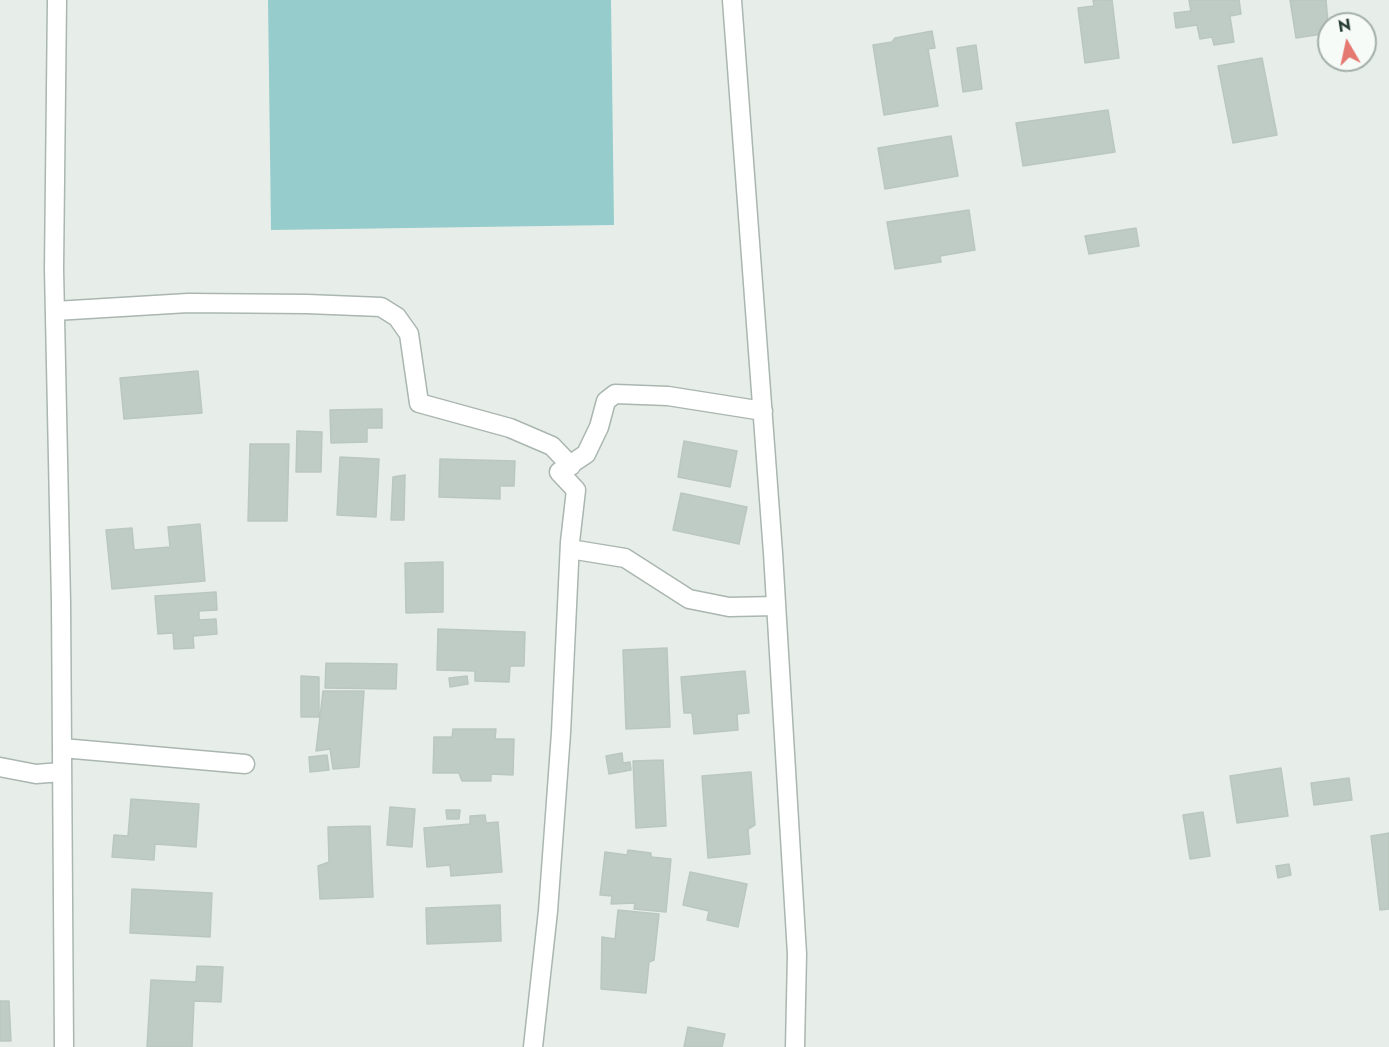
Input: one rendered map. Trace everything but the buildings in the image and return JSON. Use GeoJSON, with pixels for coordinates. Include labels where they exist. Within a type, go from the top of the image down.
{"type":"FeatureCollection","features":[{"type":"Feature","properties":{"kind":"street"},"geometry":{"type":"LineString","coordinates":[[57,0],[55,311],[62,602],[64,1047]]}},
{"type":"Feature","properties":{"kind":"street"},"geometry":{"type":"LineString","coordinates":[[732,0],[776,606],[796,954],[795,1047]]}},
{"type":"Feature","properties":{"kind":"street"},"geometry":{"type":"LineString","coordinates":[[55,311],[188,303],[381,307],[397,317],[410,334],[419,403],[510,428],[552,446],[572,466]]}},
{"type":"Feature","properties":{"kind":"street"},"geometry":{"type":"LineString","coordinates":[[533,1047],[548,911],[560,745],[570,549],[576,490],[559,472],[572,466],[585,454],[599,427],[606,401],[615,394],[668,396],[763,411]]}},
{"type":"Feature","properties":{"kind":"street"},"geometry":{"type":"LineString","coordinates":[[570,549],[625,558],[688,599],[729,607],[776,606]]}},
{"type":"Feature","properties":{"kind":"street"},"geometry":{"type":"LineString","coordinates":[[62,748],[245,764]]}},
{"type":"Feature","properties":{"kind":"street"},"geometry":{"type":"LineString","coordinates":[[0,767],[36,774],[62,772]]}},
{"type":"Feature","properties":{"kind":"water"},"geometry":{"type":"Polygon","coordinates":[[[268,0],[611,0],[614,225],[271,230],[268,0]]]}}]}
